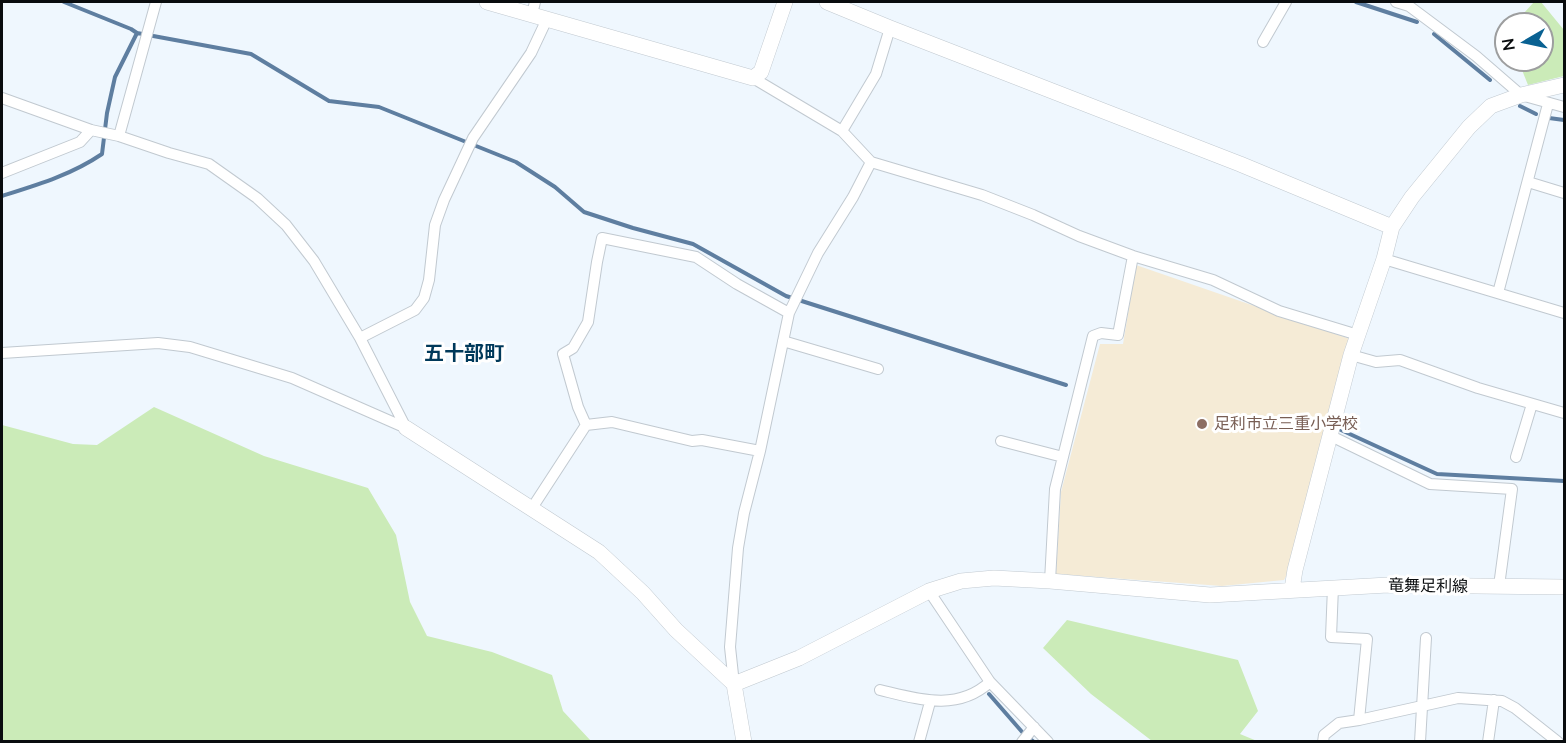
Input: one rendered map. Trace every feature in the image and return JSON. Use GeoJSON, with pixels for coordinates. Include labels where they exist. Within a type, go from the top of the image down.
{"type":"FeatureCollection","features":[{"type":"Feature","properties":{"kind":"street"},"geometry":{"type":"LineString","coordinates":[[119,136],[156,2]]}},
{"type":"Feature","properties":{"kind":"street"},"geometry":{"type":"LineString","coordinates":[[487,2],[538,12],[753,78],[842,131],[871,162],[982,195],[1133,256],[1213,280],[1280,311],[1358,335]]}},
{"type":"Feature","properties":{"kind":"street"},"geometry":{"type":"LineString","coordinates":[[753,78],[761,72],[785,2]]}},
{"type":"Feature","properties":{"kind":"street"},"geometry":{"type":"LineString","coordinates":[[827,2],[1138,123],[1392,226]]}},
{"type":"Feature","properties":{"kind":"street"},"geometry":{"type":"LineString","coordinates":[[1263,42],[1286,2]]}},
{"type":"Feature","properties":{"kind":"street"},"geometry":{"type":"LineString","coordinates":[[1396,2],[1409,6],[1476,56],[1521,95],[1564,107]]}},
{"type":"Feature","properties":{"kind":"street"},"geometry":{"type":"LineString","coordinates":[[360,338],[415,310],[424,298],[429,280],[435,225],[444,200],[473,138],[531,53],[538,12]]}},
{"type":"Feature","properties":{"kind":"street"},"geometry":{"type":"LineString","coordinates":[[842,131],[876,74],[890,28]]}},
{"type":"Feature","properties":{"kind":"street"},"geometry":{"type":"LineString","coordinates":[[1292,589],[1351,355],[1384,259],[1392,226],[1412,197],[1469,127],[1491,106],[1521,95],[1564,85]]}},
{"type":"Feature","properties":{"kind":"street"},"geometry":{"type":"LineString","coordinates":[[2,98],[91,130],[119,136],[209,164],[257,198],[286,225],[314,261],[360,338],[406,428]]}},
{"type":"Feature","properties":{"kind":"street"},"geometry":{"type":"LineString","coordinates":[[1498,292],[1548,104]]}},
{"type":"Feature","properties":{"kind":"street"},"geometry":{"type":"LineString","coordinates":[[2,173],[80,142],[91,130]]}},
{"type":"Feature","properties":{"kind":"street"},"geometry":{"type":"LineString","coordinates":[[744,741],[730,647],[738,548],[744,513],[789,313],[818,253],[853,197],[871,162]]}},
{"type":"Feature","properties":{"kind":"street"},"geometry":{"type":"LineString","coordinates":[[1528,182],[1564,193]]}},
{"type":"Feature","properties":{"kind":"street"},"geometry":{"type":"LineString","coordinates":[[586,424],[578,407],[563,354],[573,348],[588,322],[602,237],[696,257],[737,284],[789,313]]}},
{"type":"Feature","properties":{"kind":"street"},"geometry":{"type":"LineString","coordinates":[[1050,581],[1055,489],[1093,336],[1101,333],[1118,335],[1133,256]]}},
{"type":"Feature","properties":{"kind":"street"},"geometry":{"type":"LineString","coordinates":[[1384,259],[1564,313]]}},
{"type":"Feature","properties":{"kind":"street"},"geometry":{"type":"LineString","coordinates":[[783,341],[878,369]]}},
{"type":"Feature","properties":{"kind":"street"},"geometry":{"type":"LineString","coordinates":[[2,353],[158,343],[190,347],[292,378],[406,428],[599,552],[643,593],[676,630],[734,684]]}},
{"type":"Feature","properties":{"kind":"street"},"geometry":{"type":"LineString","coordinates":[[1351,355],[1376,362],[1400,360],[1478,388],[1564,413]]}},
{"type":"Feature","properties":{"kind":"street"},"geometry":{"type":"LineString","coordinates":[[1516,457],[1532,404]]}},
{"type":"Feature","properties":{"kind":"street"},"geometry":{"type":"LineString","coordinates":[[586,424],[612,422],[692,441],[702,440],[760,450]]}},
{"type":"Feature","properties":{"kind":"street"},"geometry":{"type":"LineString","coordinates":[[532,508],[586,424]]}},
{"type":"Feature","properties":{"kind":"street"},"geometry":{"type":"LineString","coordinates":[[1331,436],[1430,484],[1512,489],[1499,586]]}},
{"type":"Feature","properties":{"kind":"street"},"geometry":{"type":"LineString","coordinates":[[1001,441],[1063,457]]}},
{"type":"Feature","properties":{"kind":"street","name":"竜舞足利線"},"geometry":{"type":"LineString","coordinates":[[734,684],[799,658],[929,591],[961,581],[994,578],[1050,581],[1210,595],[1332,586],[1564,587]]}},
{"type":"Feature","properties":{"kind":"street"},"geometry":{"type":"LineString","coordinates":[[1332,586],[1331,637],[1367,639],[1359,720]]}},
{"type":"Feature","properties":{"kind":"street"},"geometry":{"type":"LineString","coordinates":[[929,591],[990,682],[1048,741]]}},
{"type":"Feature","properties":{"kind":"street"},"geometry":{"type":"LineString","coordinates":[[1420,741],[1426,638]]}},
{"type":"Feature","properties":{"kind":"street"},"geometry":{"type":"LineString","coordinates":[[880,690],[930,702],[942,702],[976,692],[990,682]]}},
{"type":"Feature","properties":{"kind":"street"},"geometry":{"type":"LineString","coordinates":[[1323,741],[1324,735],[1339,723],[1458,698],[1502,701],[1515,708],[1558,741]]}},
{"type":"Feature","properties":{"kind":"street"},"geometry":{"type":"LineString","coordinates":[[1488,741],[1494,700]]}},
{"type":"Feature","properties":{"kind":"street"},"geometry":{"type":"LineString","coordinates":[[919,741],[930,702]]}},
{"type":"Feature","properties":{"kind":"street"},"geometry":{"type":"LineString","coordinates":[[1022,741],[1034,727]]}},
{"type":"Feature","properties":{"kind":"shaded area","name":"足利市立三重小学校"},"geometry":{"type":"Polygon","coordinates":[[[1136,265],[1350,339],[1343,356],[1291,567],[1284,580],[1222,586],[1056,574],[1061,492],[1100,344],[1123,344],[1136,265]]]}},
{"type":"Feature","properties":{"kind":"green space"},"geometry":{"type":"Polygon","coordinates":[[[1534,2],[1541,2],[1549,12],[1525,12],[1534,2]]]}},
{"type":"Feature","properties":{"kind":"green space"},"geometry":{"type":"Polygon","coordinates":[[[1554,18],[1564,30],[1564,76],[1528,85],[1523,72],[1554,72],[1554,18]]]}},
{"type":"Feature","properties":{"kind":"green space"},"geometry":{"type":"Polygon","coordinates":[[[154,407],[264,456],[368,488],[396,535],[410,602],[427,636],[492,652],[552,675],[563,711],[591,741],[2,741],[2,425],[73,444],[97,445],[154,407]]]}},
{"type":"Feature","properties":{"kind":"green space"},"geometry":{"type":"Polygon","coordinates":[[[1067,620],[1238,660],[1258,711],[1240,734],[1257,741],[1152,741],[1091,694],[1043,648],[1067,620]]]}},
{"type":"Feature","properties":{"kind":"waterway"},"geometry":{"type":"LineString","coordinates":[[64,2],[137,33]]}},
{"type":"Feature","properties":{"kind":"waterway"},"geometry":{"type":"LineString","coordinates":[[1356,2],[1417,22]]}},
{"type":"Feature","properties":{"kind":"waterway"},"geometry":{"type":"LineString","coordinates":[[2,196],[66,174],[102,154],[107,113],[115,77],[137,33],[251,54],[329,101],[379,107],[516,162],[555,187],[584,212],[693,244],[786,296],[1066,385]]}},
{"type":"Feature","properties":{"kind":"waterway"},"geometry":{"type":"LineString","coordinates":[[1434,34],[1490,80]]}},
{"type":"Feature","properties":{"kind":"waterway"},"geometry":{"type":"LineString","coordinates":[[1520,106],[1536,114]]}},
{"type":"Feature","properties":{"kind":"waterway"},"geometry":{"type":"LineString","coordinates":[[1549,118],[1564,120]]}},
{"type":"Feature","properties":{"kind":"waterway"},"geometry":{"type":"LineString","coordinates":[[1341,430],[1437,474],[1564,481]]}},
{"type":"Feature","properties":{"kind":"waterway"},"geometry":{"type":"LineString","coordinates":[[989,694],[1023,733],[1034,742]]}},
{"type":"Feature","properties":{"kind":"place","name":"足利市立三重小学校"},"geometry":{"type":"Point","coordinates":[1202,424]}},
{"type":"Feature","properties":{"kind":"district","name":"五十部町"},"geometry":{"type":"Point","coordinates":[464,354]}}]}
